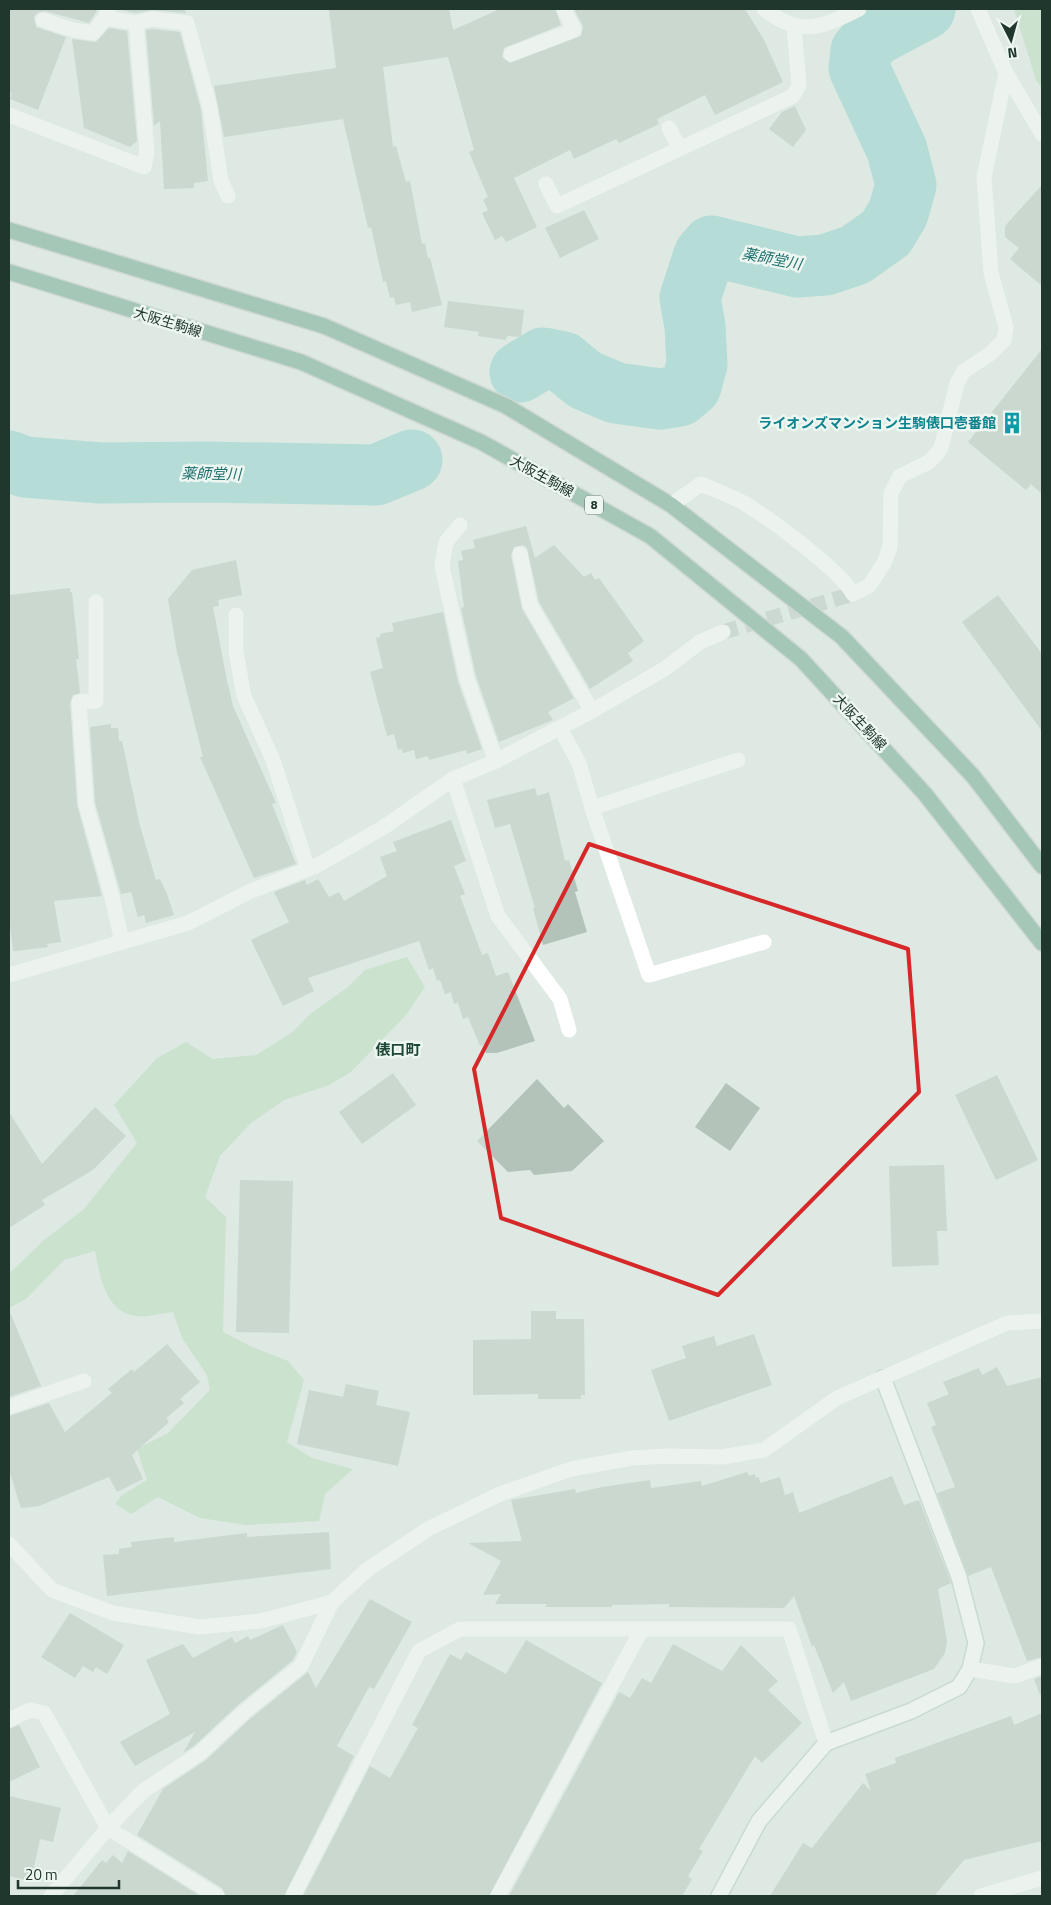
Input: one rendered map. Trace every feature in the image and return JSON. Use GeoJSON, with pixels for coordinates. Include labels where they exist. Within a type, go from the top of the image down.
{"type":"FeatureCollection","features":[{"type":"Feature","properties":{"kind":"main road"},"geometry":{"type":"LineString","coordinates":[[9,230],[324,326],[506,406],[671,506],[842,637],[973,776],[1042,866]]}},
{"type":"Feature","properties":{"kind":"main road","name":"大阪生駒線"},"geometry":{"type":"LineString","coordinates":[[9,272],[301,362],[481,442],[650,536],[801,659],[925,794],[1042,944]]}},
{"type":"Feature","properties":{"kind":"street"},"geometry":{"type":"LineString","coordinates":[[511,54],[574,30],[564,9]]}},
{"type":"Feature","properties":{"kind":"street"},"geometry":{"type":"LineString","coordinates":[[764,9],[780,21],[794,27],[829,24],[859,9]]}},
{"type":"Feature","properties":{"kind":"street"},"geometry":{"type":"LineString","coordinates":[[978,9],[1006,73],[1042,134]]}},
{"type":"Feature","properties":{"kind":"street"},"geometry":{"type":"LineString","coordinates":[[43,20],[73,30],[93,33],[106,13],[136,23],[151,19],[187,23],[210,108],[221,181],[228,196]]}},
{"type":"Feature","properties":{"kind":"street"},"geometry":{"type":"LineString","coordinates":[[9,115],[144,167],[147,152],[136,23]]}},
{"type":"Feature","properties":{"kind":"street"},"geometry":{"type":"LineString","coordinates":[[546,184],[557,206],[679,147],[793,96],[799,85],[794,27]]}},
{"type":"Feature","properties":{"kind":"street"},"geometry":{"type":"LineString","coordinates":[[671,506],[701,484],[743,503],[797,541],[847,583],[853,594],[869,586],[884,563],[890,547],[890,493],[900,476],[929,462],[941,448],[957,383],[964,371],[990,354],[1004,340],[1006,327],[991,273],[984,177],[1006,73]]}},
{"type":"Feature","properties":{"kind":"street"},"geometry":{"type":"LineString","coordinates":[[669,128],[679,147]]}},
{"type":"Feature","properties":{"kind":"street"},"geometry":{"type":"LineString","coordinates":[[460,525],[446,542],[442,566],[467,679],[496,761]]}},
{"type":"Feature","properties":{"kind":"street"},"geometry":{"type":"LineString","coordinates":[[520,554],[530,604],[592,711]]}},
{"type":"Feature","properties":{"kind":"street"},"geometry":{"type":"LineString","coordinates":[[96,602],[96,701],[79,702],[86,804],[112,897],[122,942]]}},
{"type":"Feature","properties":{"kind":"street"},"geometry":{"type":"LineString","coordinates":[[236,615],[236,652],[244,696],[273,760],[308,869]]}},
{"type":"Feature","properties":{"kind":"street"},"geometry":{"type":"LineString","coordinates":[[9,975],[188,923],[252,891],[308,869],[384,827],[453,779],[496,761],[592,711],[666,668],[700,642],[722,632]]}},
{"type":"Feature","properties":{"kind":"street"},"geometry":{"type":"LineString","coordinates":[[560,728],[579,763],[592,808],[649,975],[764,942]]}},
{"type":"Feature","properties":{"kind":"street"},"geometry":{"type":"LineString","coordinates":[[592,808],[738,760]]}},
{"type":"Feature","properties":{"kind":"street"},"geometry":{"type":"LineString","coordinates":[[453,779],[498,916],[560,999],[569,1030]]}},
{"type":"Feature","properties":{"kind":"street"},"geometry":{"type":"LineString","coordinates":[[53,1895],[108,1828],[143,1792],[200,1753],[244,1712],[301,1666],[332,1602],[368,1569],[428,1529],[500,1494],[570,1470],[632,1458],[668,1456],[722,1458],[764,1450],[837,1398],[1007,1323],[1042,1321]]}},
{"type":"Feature","properties":{"kind":"street"},"geometry":{"type":"LineString","coordinates":[[719,1896],[759,1821],[826,1744],[911,1711],[959,1687],[970,1669],[976,1643],[959,1577],[883,1378]]}},
{"type":"Feature","properties":{"kind":"street"},"geometry":{"type":"LineString","coordinates":[[9,1407],[84,1382]]}},
{"type":"Feature","properties":{"kind":"street"},"geometry":{"type":"LineString","coordinates":[[9,1544],[52,1590],[113,1613],[200,1627],[261,1621],[332,1602]]}},
{"type":"Feature","properties":{"kind":"street"},"geometry":{"type":"LineString","coordinates":[[293,1896],[419,1651],[460,1629],[790,1629],[826,1744]]}},
{"type":"Feature","properties":{"kind":"street"},"geometry":{"type":"LineString","coordinates":[[498,1896],[642,1629]]}},
{"type":"Feature","properties":{"kind":"street"},"geometry":{"type":"LineString","coordinates":[[970,1669],[1015,1676],[1042,1666]]}},
{"type":"Feature","properties":{"kind":"street"},"geometry":{"type":"LineString","coordinates":[[9,1720],[30,1710],[44,1713],[108,1828],[217,1896]]}},
{"type":"Feature","properties":{"kind":"street"},"geometry":{"type":"LineString","coordinates":[[981,1896],[1040,1884]]}},
{"type":"Feature","properties":{"kind":"highlighted area"},"geometry":{"type":"Polygon","coordinates":[[[589,844],[908,949],[919,1092],[718,1295],[501,1218],[474,1069],[589,844]]]}},
{"type":"Feature","properties":{"kind":"green space"},"geometry":{"type":"Polygon","coordinates":[[[1014,9],[1042,9],[1042,88],[1036,80],[1014,9]]]}},
{"type":"Feature","properties":{"kind":"green space"},"geometry":{"type":"Polygon","coordinates":[[[407,957],[425,987],[406,1015],[351,1072],[327,1086],[284,1100],[251,1123],[220,1156],[205,1197],[226,1217],[223,1332],[252,1347],[288,1361],[304,1380],[287,1442],[312,1458],[353,1469],[325,1494],[319,1521],[246,1525],[200,1518],[158,1497],[131,1514],[115,1504],[122,1495],[147,1480],[137,1449],[168,1433],[210,1390],[207,1375],[182,1338],[173,1312],[135,1316],[122,1311],[115,1305],[109,1298],[101,1280],[95,1251],[64,1260],[26,1299],[9,1308],[9,1274],[43,1241],[84,1209],[137,1143],[114,1105],[157,1058],[186,1042],[213,1059],[256,1055],[293,1032],[309,1015],[348,987],[365,970],[407,957]]]}},
{"type":"Feature","properties":{"kind":"building"},"geometry":{"type":"Polygon","coordinates":[[[9,9],[98,9],[89,23],[45,11],[37,13],[34,17],[36,27],[66,37],[38,110],[10,99],[12,93],[9,92],[9,9]]]}},
{"type":"Feature","properties":{"kind":"building"},"geometry":{"type":"Polygon","coordinates":[[[117,9],[185,9],[186,13],[152,10],[136,13],[117,9]]]}},
{"type":"Feature","properties":{"kind":"building"},"geometry":{"type":"Polygon","coordinates":[[[329,9],[449,9],[453,30],[500,9],[555,9],[561,25],[504,48],[502,57],[510,63],[581,36],[583,26],[574,9],[745,9],[764,40],[783,82],[715,115],[705,95],[657,119],[659,124],[619,143],[616,139],[574,159],[570,150],[514,178],[537,227],[506,242],[502,236],[495,240],[482,213],[488,210],[483,200],[488,197],[469,152],[474,150],[448,57],[383,67],[393,147],[396,146],[406,182],[410,181],[422,244],[425,243],[428,258],[430,258],[442,305],[412,312],[410,302],[396,305],[394,297],[390,298],[386,281],[383,282],[371,227],[368,228],[343,119],[224,137],[214,86],[336,68],[329,9]]]}},
{"type":"Feature","properties":{"kind":"building"},"geometry":{"type":"Polygon","coordinates":[[[109,28],[127,31],[137,141],[130,147],[84,128],[72,39],[96,42],[109,28]]]}},
{"type":"Feature","properties":{"kind":"building"},"geometry":{"type":"Polygon","coordinates":[[[146,30],[180,32],[201,110],[208,181],[194,183],[194,188],[164,189],[160,121],[154,126],[146,30]]]}},
{"type":"Feature","properties":{"kind":"building"},"geometry":{"type":"Polygon","coordinates":[[[795,106],[806,130],[793,147],[769,129],[782,112],[795,106]]]}},
{"type":"Feature","properties":{"kind":"building"},"geometry":{"type":"Polygon","coordinates":[[[1042,185],[1042,286],[1010,259],[1019,248],[1005,237],[1005,226],[1042,185]]]}},
{"type":"Feature","properties":{"kind":"building"},"geometry":{"type":"Polygon","coordinates":[[[584,210],[599,239],[560,258],[545,228],[584,210]]]}},
{"type":"Feature","properties":{"kind":"building"},"geometry":{"type":"Polygon","coordinates":[[[448,301],[524,310],[521,337],[507,336],[506,340],[478,336],[479,332],[444,327],[448,301]]]}},
{"type":"Feature","properties":{"kind":"building","name":"ライオンズマンション生駒俵口壱番館"},"geometry":{"type":"Polygon","coordinates":[[[1042,349],[1042,494],[1031,484],[1026,490],[968,442],[1042,349]]]}},
{"type":"Feature","properties":{"kind":"building"},"geometry":{"type":"Polygon","coordinates":[[[526,526],[535,558],[554,545],[584,577],[591,573],[595,580],[599,578],[644,641],[628,653],[633,661],[590,689],[539,602],[527,548],[523,545],[514,547],[511,556],[522,609],[574,698],[548,712],[553,720],[499,742],[476,676],[461,608],[464,607],[458,561],[463,560],[461,551],[475,548],[473,540],[526,526]]]}},
{"type":"Feature","properties":{"kind":"building"},"geometry":{"type":"Polygon","coordinates":[[[236,560],[242,595],[218,600],[219,606],[213,607],[227,681],[233,706],[276,803],[272,804],[296,864],[254,878],[200,757],[203,757],[177,652],[168,599],[192,570],[236,560]]]}},
{"type":"Feature","properties":{"kind":"building"},"geometry":{"type":"Polygon","coordinates":[[[70,588],[79,659],[76,659],[80,693],[73,695],[70,703],[77,805],[102,896],[54,901],[61,942],[47,944],[48,947],[13,951],[9,917],[9,595],[70,588]]]}},
{"type":"Feature","properties":{"kind":"building"},"geometry":{"type":"Polygon","coordinates":[[[998,595],[1042,654],[1042,731],[962,622],[998,595]]]}},
{"type":"Feature","properties":{"kind":"building"},"geometry":{"type":"Polygon","coordinates":[[[443,612],[458,682],[482,749],[467,754],[466,750],[429,760],[428,756],[416,759],[414,750],[403,753],[402,749],[398,750],[394,734],[387,736],[370,672],[383,668],[376,638],[380,637],[380,634],[394,631],[392,623],[443,612]]]}},
{"type":"Feature","properties":{"kind":"building"},"geometry":{"type":"Polygon","coordinates":[[[111,724],[111,728],[118,728],[119,741],[122,741],[140,826],[156,880],[160,879],[174,915],[146,923],[144,915],[138,917],[131,892],[121,894],[95,802],[90,727],[111,724]]]}},
{"type":"Feature","properties":{"kind":"building"},"geometry":{"type":"Polygon","coordinates":[[[535,788],[537,796],[549,792],[565,861],[569,860],[578,891],[575,892],[587,932],[543,945],[533,908],[535,908],[510,824],[495,828],[487,800],[535,788]]]}},
{"type":"Feature","properties":{"kind":"building"},"geometry":{"type":"Polygon","coordinates":[[[451,820],[466,861],[454,866],[465,894],[460,896],[482,955],[488,953],[496,976],[508,972],[535,1041],[497,1053],[486,1053],[484,1045],[480,1046],[468,1017],[463,1019],[458,1003],[454,1004],[451,992],[445,994],[440,980],[437,981],[433,968],[429,970],[419,941],[308,978],[314,991],[283,1006],[251,940],[289,922],[274,892],[305,880],[307,885],[318,879],[329,897],[339,892],[344,901],[387,876],[380,857],[397,851],[393,842],[451,820]]]}},
{"type":"Feature","properties":{"kind":"building"},"geometry":{"type":"Polygon","coordinates":[[[393,1073],[416,1105],[362,1144],[339,1112],[393,1073]]]}},
{"type":"Feature","properties":{"kind":"building"},"geometry":{"type":"Polygon","coordinates":[[[997,1075],[1038,1160],[996,1180],[955,1095],[997,1075]]]}},
{"type":"Feature","properties":{"kind":"building"},"geometry":{"type":"Polygon","coordinates":[[[537,1079],[564,1108],[568,1104],[604,1141],[572,1171],[534,1175],[530,1170],[508,1172],[477,1141],[537,1079]]]}},
{"type":"Feature","properties":{"kind":"building"},"geometry":{"type":"Polygon","coordinates":[[[726,1083],[760,1108],[730,1151],[695,1127],[726,1083]]]}},
{"type":"Feature","properties":{"kind":"building"},"geometry":{"type":"Polygon","coordinates":[[[95,1107],[126,1136],[93,1170],[42,1200],[45,1205],[9,1228],[9,1112],[42,1164],[95,1107]]]}},
{"type":"Feature","properties":{"kind":"building"},"geometry":{"type":"Polygon","coordinates":[[[944,1165],[947,1231],[937,1231],[939,1265],[892,1267],[889,1166],[944,1165]]]}},
{"type":"Feature","properties":{"kind":"building"},"geometry":{"type":"Polygon","coordinates":[[[240,1180],[293,1181],[289,1333],[236,1332],[240,1180]]]}},
{"type":"Feature","properties":{"kind":"building"},"geometry":{"type":"Polygon","coordinates":[[[9,1310],[41,1386],[9,1397],[9,1310]]]}},
{"type":"Feature","properties":{"kind":"building"},"geometry":{"type":"Polygon","coordinates":[[[531,1311],[556,1311],[556,1319],[584,1319],[585,1395],[581,1395],[581,1399],[538,1399],[538,1394],[473,1395],[473,1340],[531,1339],[531,1311]]]}},
{"type":"Feature","properties":{"kind":"building"},"geometry":{"type":"Polygon","coordinates":[[[754,1334],[772,1385],[669,1421],[651,1370],[686,1358],[682,1346],[714,1336],[717,1346],[754,1334]]]}},
{"type":"Feature","properties":{"kind":"building"},"geometry":{"type":"Polygon","coordinates":[[[167,1344],[200,1382],[180,1399],[184,1403],[166,1418],[169,1422],[132,1455],[143,1479],[117,1492],[109,1477],[39,1506],[21,1508],[9,1470],[9,1416],[49,1403],[65,1432],[112,1393],[108,1389],[132,1369],[134,1372],[167,1344]]]}},
{"type":"Feature","properties":{"kind":"building"},"geometry":{"type":"Polygon","coordinates":[[[997,1367],[1007,1386],[1042,1377],[1042,1657],[1027,1661],[991,1567],[968,1576],[937,1493],[955,1487],[931,1427],[936,1425],[927,1403],[949,1394],[943,1382],[979,1368],[982,1375],[997,1367]]]}},
{"type":"Feature","properties":{"kind":"building"},"geometry":{"type":"Polygon","coordinates":[[[346,1384],[379,1391],[376,1405],[410,1412],[398,1466],[297,1444],[309,1390],[343,1397],[346,1384]]]}},
{"type":"Feature","properties":{"kind":"building"},"geometry":{"type":"Polygon","coordinates":[[[747,1472],[749,1476],[755,1474],[756,1478],[759,1477],[760,1483],[780,1477],[785,1495],[793,1492],[799,1513],[892,1476],[904,1505],[919,1500],[951,1583],[938,1589],[947,1641],[945,1653],[934,1669],[851,1701],[844,1682],[833,1693],[814,1645],[812,1647],[794,1596],[784,1608],[669,1607],[669,1604],[612,1605],[612,1607],[545,1607],[547,1604],[495,1604],[501,1594],[483,1595],[501,1561],[468,1543],[522,1541],[511,1500],[575,1489],[576,1493],[650,1480],[651,1488],[701,1481],[702,1486],[747,1472]]]}},
{"type":"Feature","properties":{"kind":"building"},"geometry":{"type":"Polygon","coordinates":[[[329,1532],[331,1569],[107,1596],[103,1555],[119,1554],[119,1549],[132,1547],[131,1542],[174,1537],[174,1542],[247,1533],[247,1537],[329,1532]]]}},
{"type":"Feature","properties":{"kind":"building"},"geometry":{"type":"Polygon","coordinates":[[[370,1599],[412,1622],[374,1689],[369,1687],[337,1746],[354,1756],[284,1896],[226,1896],[222,1888],[137,1835],[163,1789],[206,1760],[250,1719],[308,1672],[316,1688],[370,1599]]]}},
{"type":"Feature","properties":{"kind":"building"},"geometry":{"type":"Polygon","coordinates":[[[70,1613],[124,1645],[107,1674],[96,1667],[93,1672],[83,1666],[75,1678],[41,1657],[70,1613]]]}},
{"type":"Feature","properties":{"kind":"building"},"geometry":{"type":"Polygon","coordinates":[[[283,1625],[297,1652],[293,1660],[238,1705],[194,1746],[183,1753],[195,1732],[135,1766],[120,1742],[170,1714],[146,1660],[183,1644],[193,1658],[232,1637],[235,1643],[248,1636],[250,1640],[283,1625]]]}},
{"type":"Feature","properties":{"kind":"building"},"geometry":{"type":"Polygon","coordinates":[[[526,1640],[602,1683],[489,1896],[303,1896],[370,1766],[390,1778],[418,1728],[412,1725],[450,1654],[461,1660],[466,1652],[506,1674],[526,1640]]]}},
{"type":"Feature","properties":{"kind":"building"},"geometry":{"type":"Polygon","coordinates":[[[673,1644],[722,1671],[741,1645],[778,1681],[768,1690],[802,1723],[762,1763],[755,1756],[699,1849],[703,1851],[688,1876],[692,1879],[682,1896],[509,1896],[619,1692],[630,1698],[642,1678],[651,1683],[673,1644]]]}},
{"type":"Feature","properties":{"kind":"building"},"geometry":{"type":"Polygon","coordinates":[[[1042,1676],[1042,1694],[1040,1695],[1034,1679],[1042,1676]]]}},
{"type":"Feature","properties":{"kind":"building"},"geometry":{"type":"Polygon","coordinates":[[[1042,1713],[1042,1841],[964,1860],[934,1896],[770,1896],[803,1843],[812,1848],[863,1783],[871,1791],[865,1774],[896,1763],[895,1758],[1011,1716],[1014,1725],[1042,1713]]]}},
{"type":"Feature","properties":{"kind":"building"},"geometry":{"type":"Polygon","coordinates":[[[19,1725],[40,1767],[9,1782],[9,1729],[19,1725]]]}},
{"type":"Feature","properties":{"kind":"building"},"geometry":{"type":"Polygon","coordinates":[[[9,1796],[61,1808],[53,1842],[40,1839],[31,1881],[9,1876],[9,1796]]]}},
{"type":"Feature","properties":{"kind":"building"},"geometry":{"type":"Polygon","coordinates":[[[128,1851],[200,1896],[73,1896],[102,1860],[106,1863],[113,1855],[122,1863],[128,1851]]]}},
{"type":"Feature","properties":{"kind":"waterway","name":"薬師堂川"},"geometry":{"type":"LineString","coordinates":[[520,372],[543,358],[563,362],[585,380],[616,393],[660,399],[679,396],[691,386],[697,364],[695,326],[690,298],[704,255],[712,246],[797,267],[825,265],[855,255],[886,233],[898,213],[906,185],[897,150],[859,68],[861,51],[874,36],[925,9]]}},
{"type":"Feature","properties":{"kind":"waterway","name":"薬師堂川"},"geometry":{"type":"LineString","coordinates":[[9,461],[25,467],[101,473],[206,472],[376,475],[412,460]]}},
{"type":"Feature","properties":{"kind":"tunnel"},"geometry":{"type":"LineString","coordinates":[[723,632],[853,594]]}},
{"type":"Feature","properties":{"kind":"place","name":"ライオンズマンション生駒俵口壱番館"},"geometry":{"type":"Point","coordinates":[1012,423]}},
{"type":"Feature","properties":{"kind":"district","name":"俵口町"},"geometry":{"type":"Point","coordinates":[398,1050]}}]}
